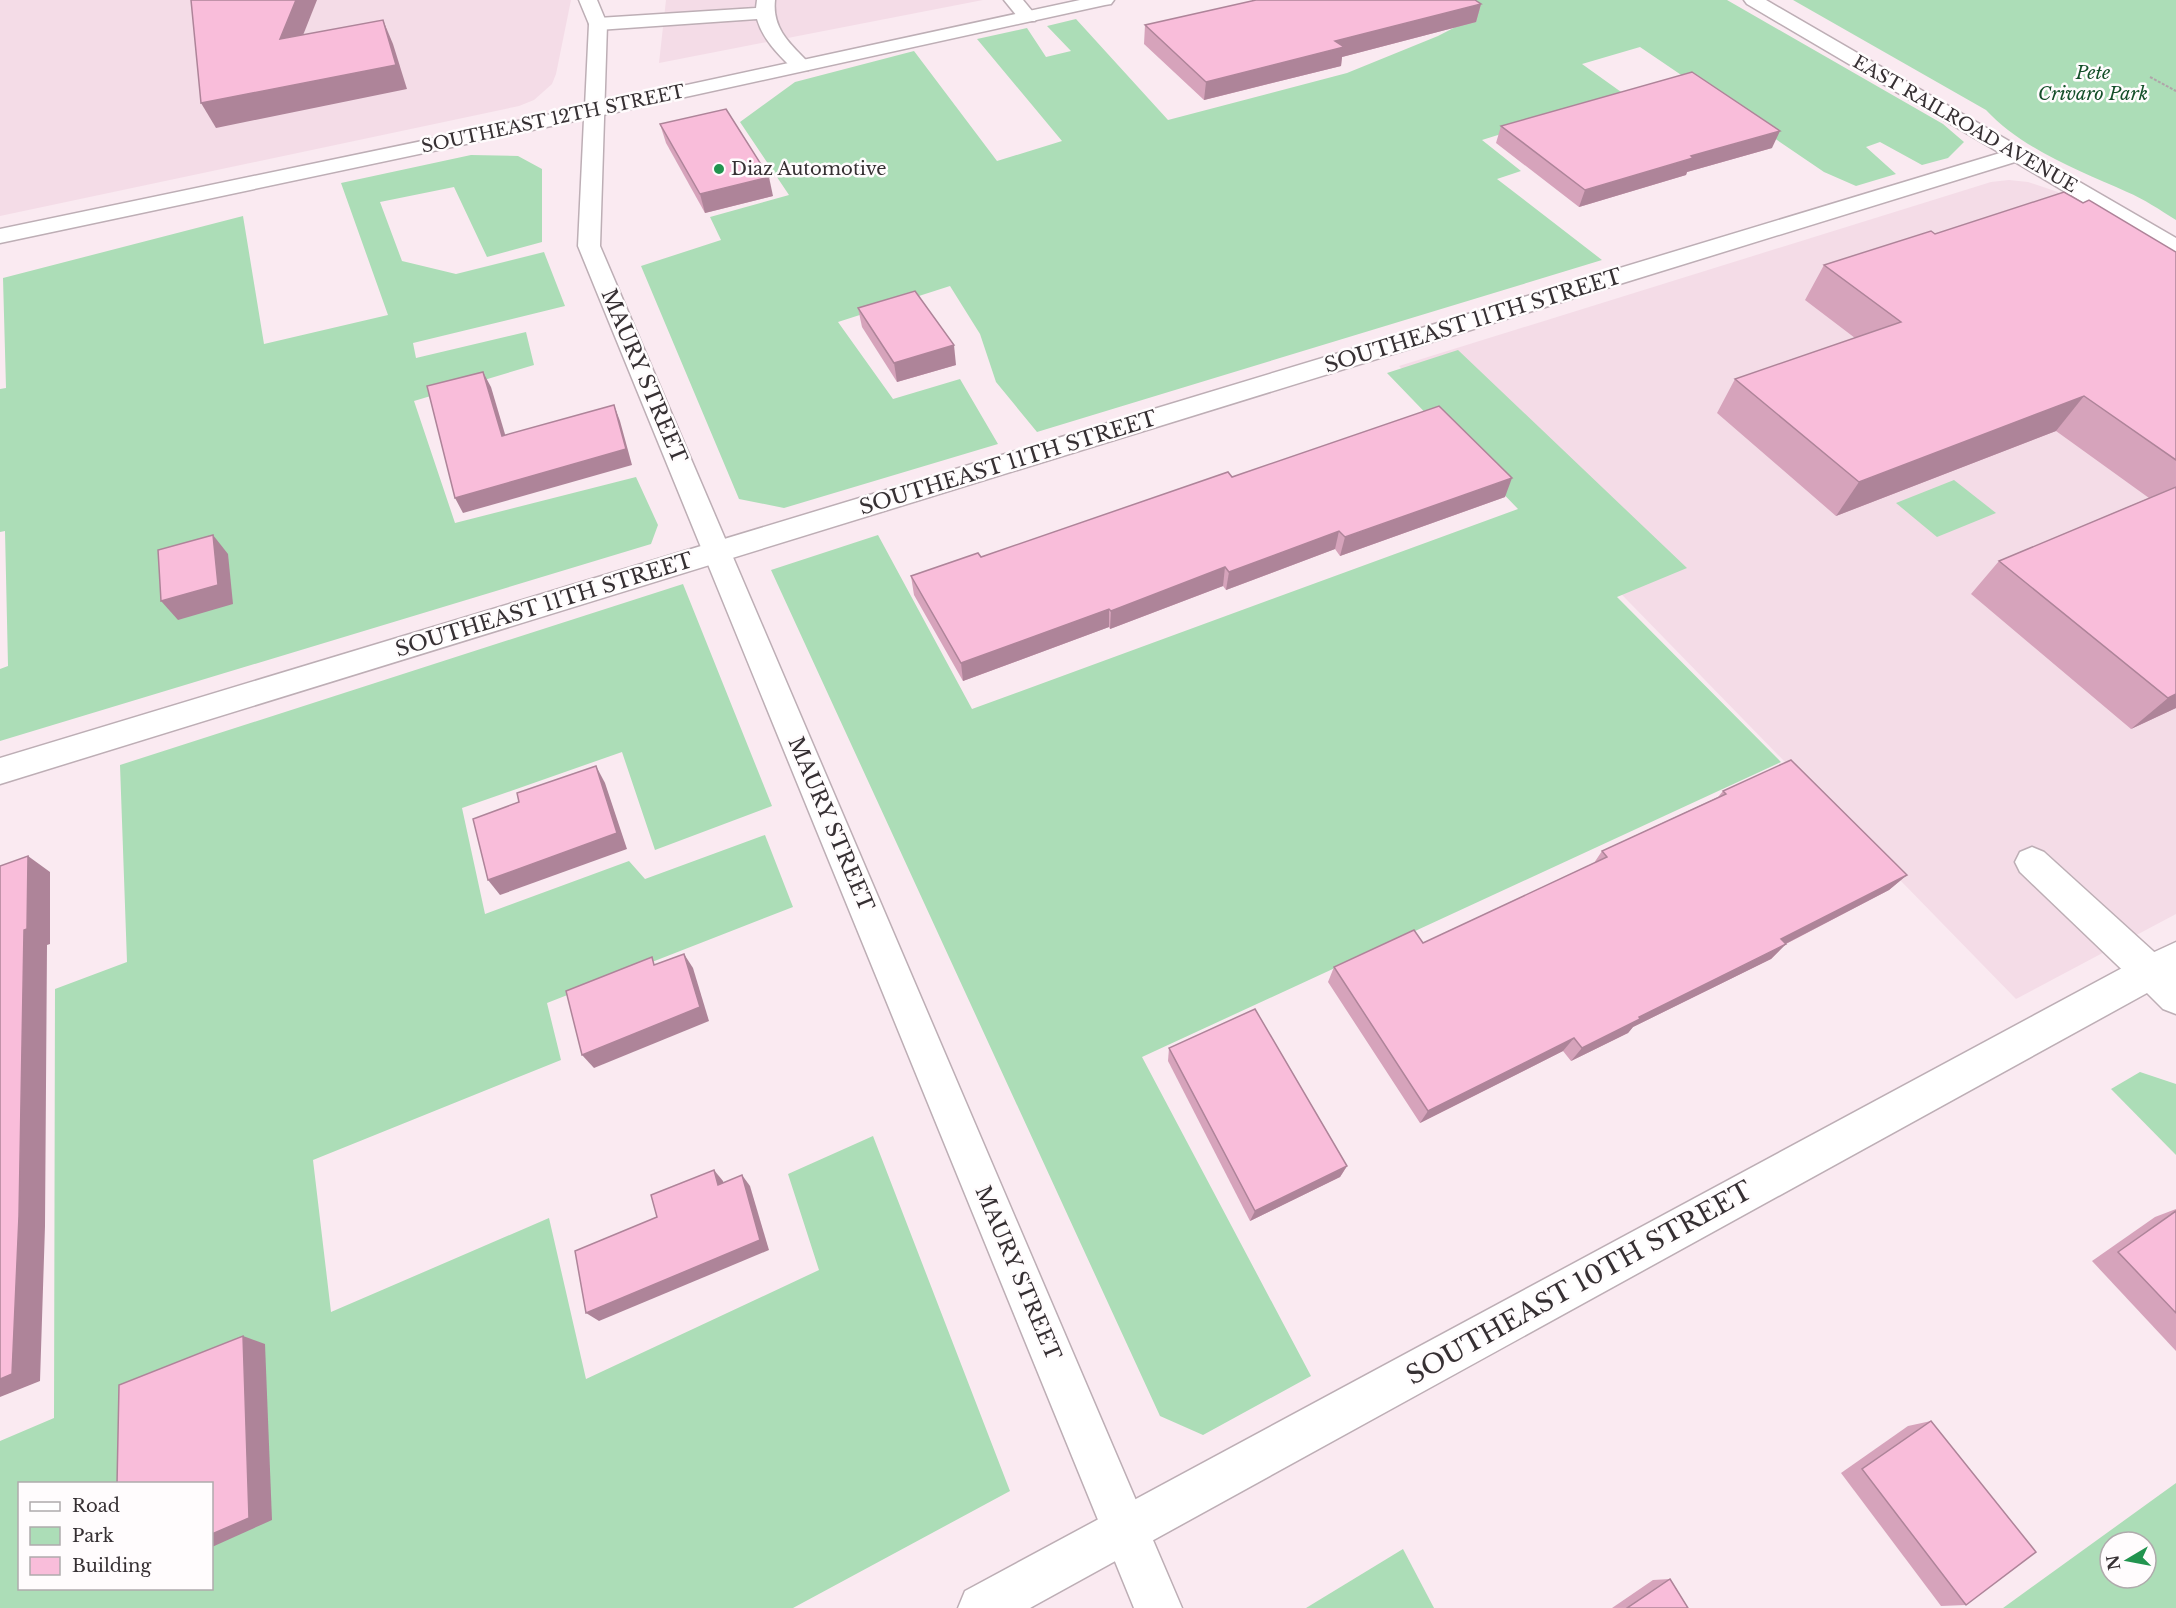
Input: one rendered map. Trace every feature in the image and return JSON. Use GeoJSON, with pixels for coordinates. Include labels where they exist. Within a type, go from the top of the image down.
{"type":"FeatureCollection","features":[{"type":"Feature","properties":{"kind":"street","name":"MAURY STREET"},"geometry":{"type":"LineString","coordinates":[[588,0],[603,16],[594,111],[589,246],[1158,1608]]}},
{"type":"Feature","properties":{"kind":"street"},"geometry":{"type":"LineString","coordinates":[[1013,0],[1028,17]]}},
{"type":"Feature","properties":{"kind":"street","name":"SOUTHEAST 12TH STREET"},"geometry":{"type":"LineString","coordinates":[[0,236],[594,111],[1105,0]]}},
{"type":"Feature","properties":{"kind":"street","name":"EAST RAILROAD AVENUE"},"geometry":{"type":"LineString","coordinates":[[1753,0],[2176,248]]}},
{"type":"Feature","properties":{"kind":"street"},"geometry":{"type":"LineString","coordinates":[[603,16],[766,6],[771,36],[801,66]]}},
{"type":"Feature","properties":{"kind":"street","name":"SOUTHEAST 11TH STREET"},"geometry":{"type":"LineString","coordinates":[[0,771],[2017,155]]}},
{"type":"Feature","properties":{"kind":"street"},"geometry":{"type":"LineString","coordinates":[[2031,862],[2167,975]]}},
{"type":"Feature","properties":{"kind":"street","name":"SOUTHEAST 10TH STREET"},"geometry":{"type":"LineString","coordinates":[[982,1608],[2167,975]]}},
{"type":"Feature","properties":{"kind":"path"},"geometry":{"type":"LineString","coordinates":[[2150,77],[2176,91]]}},
{"type":"Feature","properties":{"kind":"shaded area"},"geometry":{"type":"Polygon","coordinates":[[[0,0],[571,0],[552,84],[534,100],[519,106],[0,216],[0,0]]]}},
{"type":"Feature","properties":{"kind":"shaded area"},"geometry":{"type":"Polygon","coordinates":[[[666,0],[983,0],[659,63],[666,0]]]}},
{"type":"Feature","properties":{"kind":"shaded area"},"geometry":{"type":"Polygon","coordinates":[[[2009,180],[2028,182],[2058,192],[2176,263],[2176,914],[2016,999],[1399,366],[1991,182],[2009,180]]]}},
{"type":"Feature","properties":{"kind":"green space"},"geometry":{"type":"Polygon","coordinates":[[[1457,0],[1727,0],[1943,124],[1964,142],[1948,158],[1922,165],[1880,142],[1866,147],[1896,174],[1856,186],[1824,172],[1640,47],[1582,64],[1677,132],[1540,122],[1482,140],[1521,171],[1497,179],[1602,260],[1037,432],[996,382],[980,334],[950,286],[838,322],[893,399],[960,379],[998,444],[784,508],[739,499],[641,266],[721,240],[710,217],[789,195],[740,122],[795,82],[914,51],[997,161],[1062,141],[977,39],[1027,28],[1046,57],[1071,51],[1047,26],[1076,19],[1168,120],[1347,73],[1438,36],[1469,20],[1457,0]]]}},
{"type":"Feature","properties":{"kind":"green space","name":"Pete Crivaro Park"},"geometry":{"type":"Polygon","coordinates":[[[1793,0],[2176,0],[2176,220],[2140,198],[2034,148],[2000,124],[1986,110],[1793,0]]]}},
{"type":"Feature","properties":{"kind":"green space"},"geometry":{"type":"Polygon","coordinates":[[[471,155],[518,156],[542,169],[542,242],[487,257],[454,187],[380,202],[402,261],[456,274],[544,252],[565,306],[413,343],[416,358],[526,332],[534,365],[414,401],[455,523],[636,477],[658,525],[651,544],[0,741],[0,669],[8,666],[5,531],[0,532],[0,389],[6,388],[3,278],[243,216],[264,344],[388,315],[341,183],[471,155]]]}},
{"type":"Feature","properties":{"kind":"green space"},"geometry":{"type":"Polygon","coordinates":[[[1458,350],[1687,568],[1617,597],[1781,762],[1142,1057],[1311,1376],[1203,1435],[1160,1416],[771,570],[878,535],[972,709],[1518,509],[1387,373],[1458,350]]]}},
{"type":"Feature","properties":{"kind":"green space"},"geometry":{"type":"Polygon","coordinates":[[[1954,480],[1996,513],[1937,537],[1896,503],[1954,480]]]}},
{"type":"Feature","properties":{"kind":"green space"},"geometry":{"type":"Polygon","coordinates":[[[683,584],[772,806],[655,850],[622,752],[462,808],[485,914],[629,861],[645,879],[765,835],[793,907],[547,1003],[561,1060],[313,1160],[331,1312],[549,1218],[586,1379],[819,1270],[788,1174],[873,1136],[1010,1491],[793,1608],[0,1608],[0,1441],[54,1418],[55,989],[127,962],[120,765],[683,584]]]}},
{"type":"Feature","properties":{"kind":"green space"},"geometry":{"type":"Polygon","coordinates":[[[2140,1072],[2176,1084],[2176,1155],[2111,1089],[2140,1072]]]}},
{"type":"Feature","properties":{"kind":"green space"},"geometry":{"type":"Polygon","coordinates":[[[2176,1483],[2176,1608],[2003,1608],[2098,1539],[2098,1590],[2158,1590],[2158,1530],[2111,1530],[2176,1483]]]}},
{"type":"Feature","properties":{"kind":"green space"},"geometry":{"type":"Polygon","coordinates":[[[1403,1549],[1434,1608],[1306,1608],[1403,1549]]]}},
{"type":"Feature","properties":{"kind":"building"},"geometry":{"type":"Polygon","coordinates":[[[191,0],[296,0],[280,39],[383,20],[396,65],[201,103],[191,0]]]}},
{"type":"Feature","properties":{"kind":"building"},"geometry":{"type":"Polygon","coordinates":[[[1256,0],[1475,0],[1481,4],[1335,41],[1344,47],[1206,82],[1145,25],[1256,0]]]}},
{"type":"Feature","properties":{"kind":"building"},"geometry":{"type":"Polygon","coordinates":[[[1692,72],[1780,131],[1691,156],[1693,158],[1585,190],[1501,126],[1692,72]]]}},
{"type":"Feature","properties":{"kind":"building","name":"Diaz Automotive"},"geometry":{"type":"Polygon","coordinates":[[[726,109],[769,177],[700,194],[660,124],[726,109]]]}},
{"type":"Feature","properties":{"kind":"building"},"geometry":{"type":"Polygon","coordinates":[[[2064,192],[2083,203],[2089,200],[2176,252],[2176,460],[2084,396],[1859,482],[1735,379],[1901,322],[1824,265],[1931,231],[1935,234],[2064,192]]]}},
{"type":"Feature","properties":{"kind":"building"},"geometry":{"type":"Polygon","coordinates":[[[915,291],[954,345],[894,363],[858,308],[915,291]]]}},
{"type":"Feature","properties":{"kind":"building"},"geometry":{"type":"Polygon","coordinates":[[[483,372],[502,436],[614,405],[626,449],[455,498],[427,386],[483,372]]]}},
{"type":"Feature","properties":{"kind":"building"},"geometry":{"type":"Polygon","coordinates":[[[1439,406],[1512,478],[1345,537],[1339,531],[1229,572],[1225,567],[1111,611],[1109,609],[961,663],[911,576],[978,553],[981,557],[1228,472],[1232,477],[1439,406]]]}},
{"type":"Feature","properties":{"kind":"building"},"geometry":{"type":"Polygon","coordinates":[[[2176,487],[2176,694],[2168,698],[1999,561],[2176,487]]]}},
{"type":"Feature","properties":{"kind":"building"},"geometry":{"type":"Polygon","coordinates":[[[213,535],[218,585],[161,601],[158,550],[213,535]]]}},
{"type":"Feature","properties":{"kind":"building"},"geometry":{"type":"Polygon","coordinates":[[[1791,760],[1907,875],[1781,939],[1786,944],[1582,1048],[1574,1038],[1428,1111],[1334,967],[1414,930],[1423,943],[1607,857],[1602,851],[1726,794],[1723,791],[1791,760]]]}},
{"type":"Feature","properties":{"kind":"building"},"geometry":{"type":"Polygon","coordinates":[[[596,766],[617,833],[488,880],[473,819],[519,802],[517,793],[596,766]]]}},
{"type":"Feature","properties":{"kind":"building"},"geometry":{"type":"Polygon","coordinates":[[[28,856],[27,929],[24,930],[19,1216],[12,1374],[0,1379],[0,866],[28,856]]]}},
{"type":"Feature","properties":{"kind":"building"},"geometry":{"type":"Polygon","coordinates":[[[684,954],[700,1007],[582,1055],[566,991],[652,957],[654,965],[684,954]]]}},
{"type":"Feature","properties":{"kind":"building"},"geometry":{"type":"Polygon","coordinates":[[[1255,1009],[1347,1166],[1255,1211],[1169,1048],[1255,1009]]]}},
{"type":"Feature","properties":{"kind":"building"},"geometry":{"type":"Polygon","coordinates":[[[714,1170],[718,1185],[742,1175],[760,1240],[586,1313],[575,1251],[657,1217],[651,1195],[714,1170]]]}},
{"type":"Feature","properties":{"kind":"building"},"geometry":{"type":"Polygon","coordinates":[[[2176,1211],[2176,1313],[2118,1252],[2176,1211]]]}},
{"type":"Feature","properties":{"kind":"building"},"geometry":{"type":"Polygon","coordinates":[[[243,1336],[249,1518],[213,1534],[213,1482],[117,1482],[119,1385],[243,1336]]]}},
{"type":"Feature","properties":{"kind":"building"},"geometry":{"type":"Polygon","coordinates":[[[1931,1421],[2036,1552],[1966,1605],[1862,1469],[1931,1421]]]}},
{"type":"Feature","properties":{"kind":"building"},"geometry":{"type":"Polygon","coordinates":[[[1670,1579],[1688,1608],[1627,1608],[1670,1579]]]}},
{"type":"Feature","properties":{"kind":"place","name":"Diaz Automotive"},"geometry":{"type":"Point","coordinates":[719,169]}}]}
